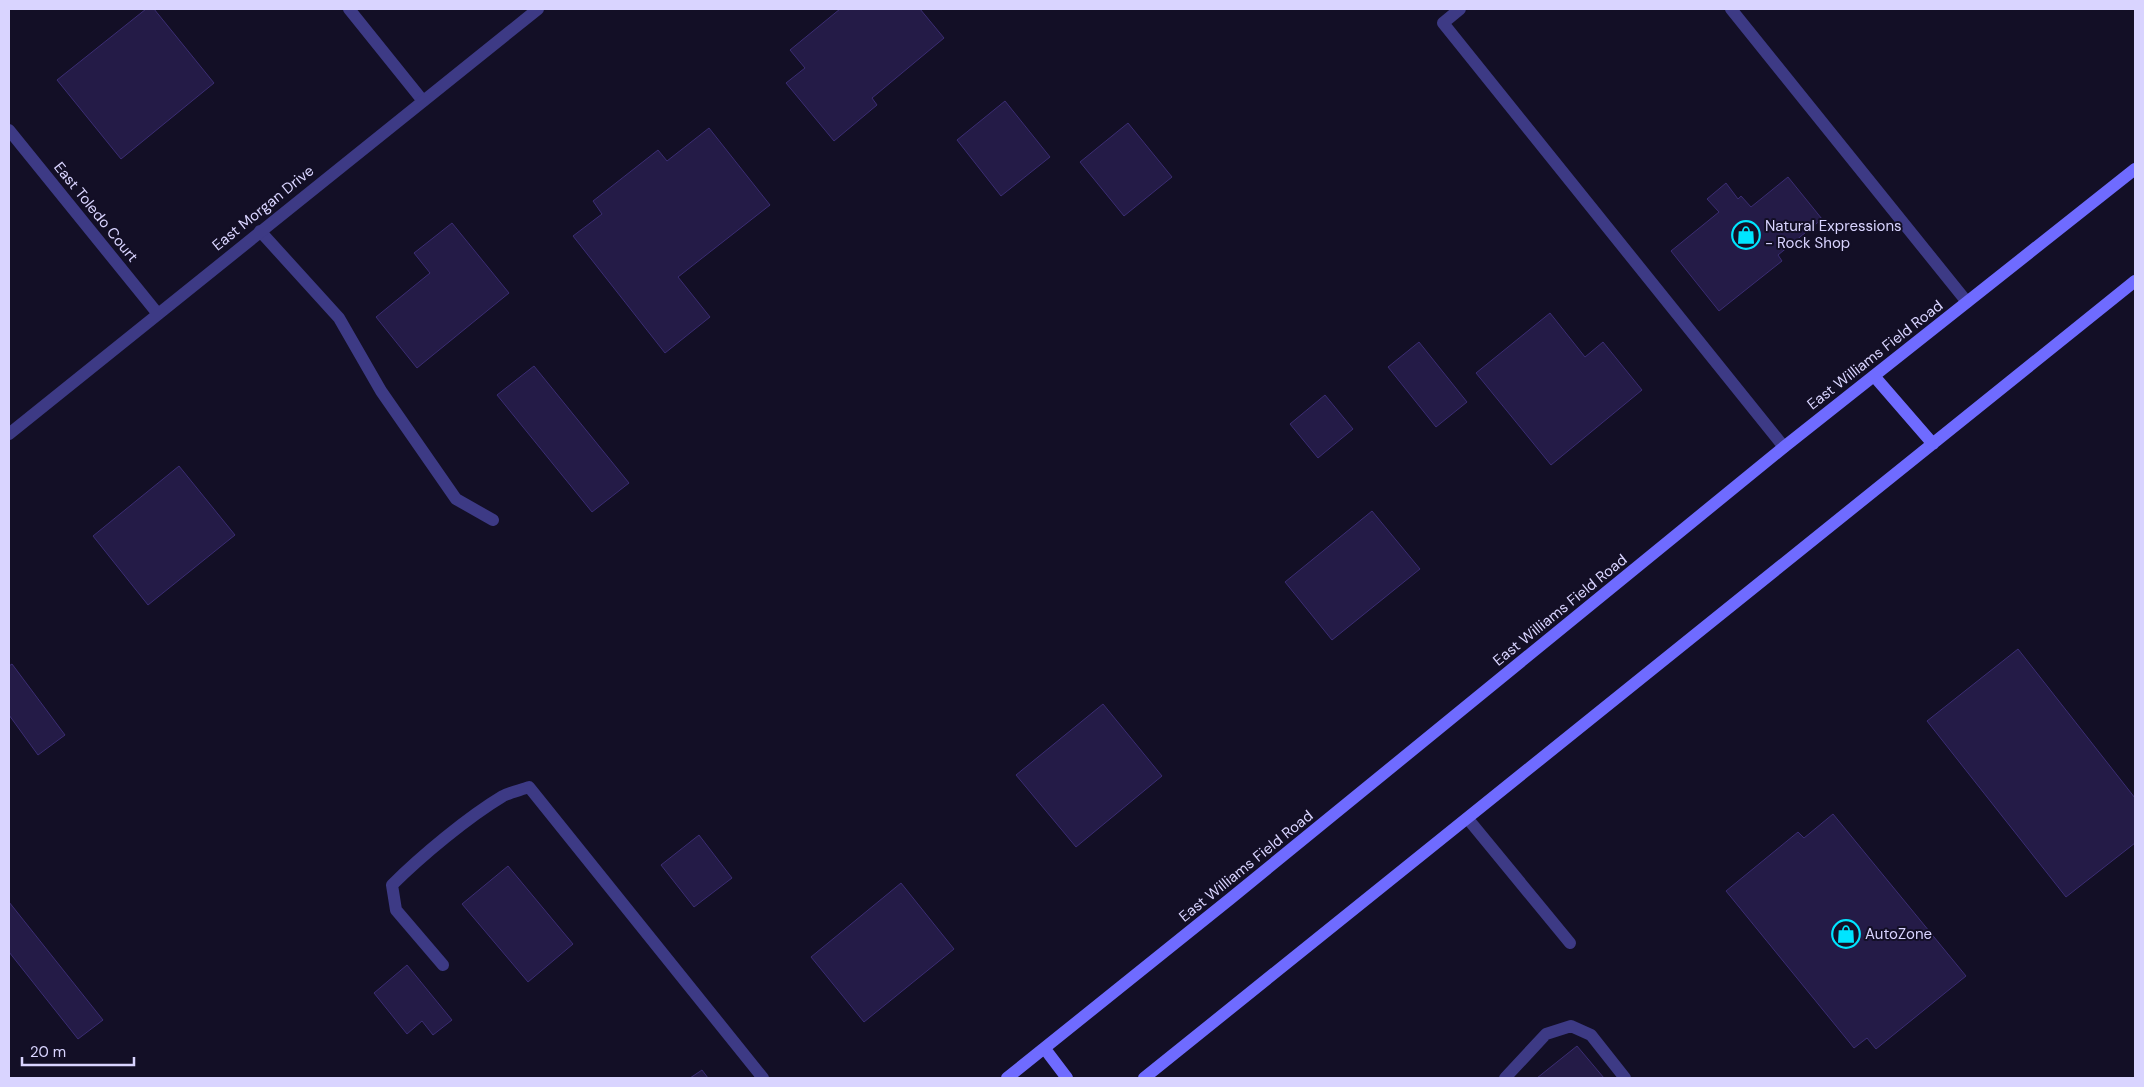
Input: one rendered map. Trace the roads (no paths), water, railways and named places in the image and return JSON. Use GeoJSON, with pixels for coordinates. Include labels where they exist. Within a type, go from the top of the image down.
{"type":"FeatureCollection","features":[{"type":"Feature","properties":{"kind":"main road","name":"East Williams Field Road"},"geometry":{"type":"LineString","coordinates":[[1007,1078],[1784,447],[2135,169]]}},
{"type":"Feature","properties":{"kind":"main road"},"geometry":{"type":"LineString","coordinates":[[1144,1078],[2135,281]]}},
{"type":"Feature","properties":{"kind":"main road"},"geometry":{"type":"LineString","coordinates":[[1874,376],[1933,444]]}},
{"type":"Feature","properties":{"kind":"main road"},"geometry":{"type":"LineString","coordinates":[[1045,1049],[1067,1078]]}},
{"type":"Feature","properties":{"kind":"street"},"geometry":{"type":"LineString","coordinates":[[349,9],[423,101]]}},
{"type":"Feature","properties":{"kind":"street","name":"East Morgan Drive"},"geometry":{"type":"LineString","coordinates":[[9,434],[538,9]]}},
{"type":"Feature","properties":{"kind":"street"},"geometry":{"type":"LineString","coordinates":[[1460,9],[1442,23],[1784,447]]}},
{"type":"Feature","properties":{"kind":"street"},"geometry":{"type":"LineString","coordinates":[[1731,9],[1967,302]]}},
{"type":"Feature","properties":{"kind":"street","name":"East Toledo Court"},"geometry":{"type":"LineString","coordinates":[[9,130],[158,314]]}},
{"type":"Feature","properties":{"kind":"street"},"geometry":{"type":"LineString","coordinates":[[260,232],[339,318],[382,391],[456,499],[493,520]]}},
{"type":"Feature","properties":{"kind":"street"},"geometry":{"type":"LineString","coordinates":[[443,965],[396,910],[392,885],[410,867],[480,812],[505,795],[529,787],[762,1078]]}},
{"type":"Feature","properties":{"kind":"street"},"geometry":{"type":"LineString","coordinates":[[1468,819],[1570,943]]}},
{"type":"Feature","properties":{"kind":"street"},"geometry":{"type":"LineString","coordinates":[[1505,1078],[1514,1071],[1529,1050],[1546,1034],[1571,1026],[1591,1035],[1625,1078]]}},
{"type":"Feature","properties":{"kind":"place","name":"Natural Expressions - Rock Shop"},"geometry":{"type":"Point","coordinates":[1746,235]}},
{"type":"Feature","properties":{"kind":"place","name":"AutoZone"},"geometry":{"type":"Point","coordinates":[1846,934]}}]}
